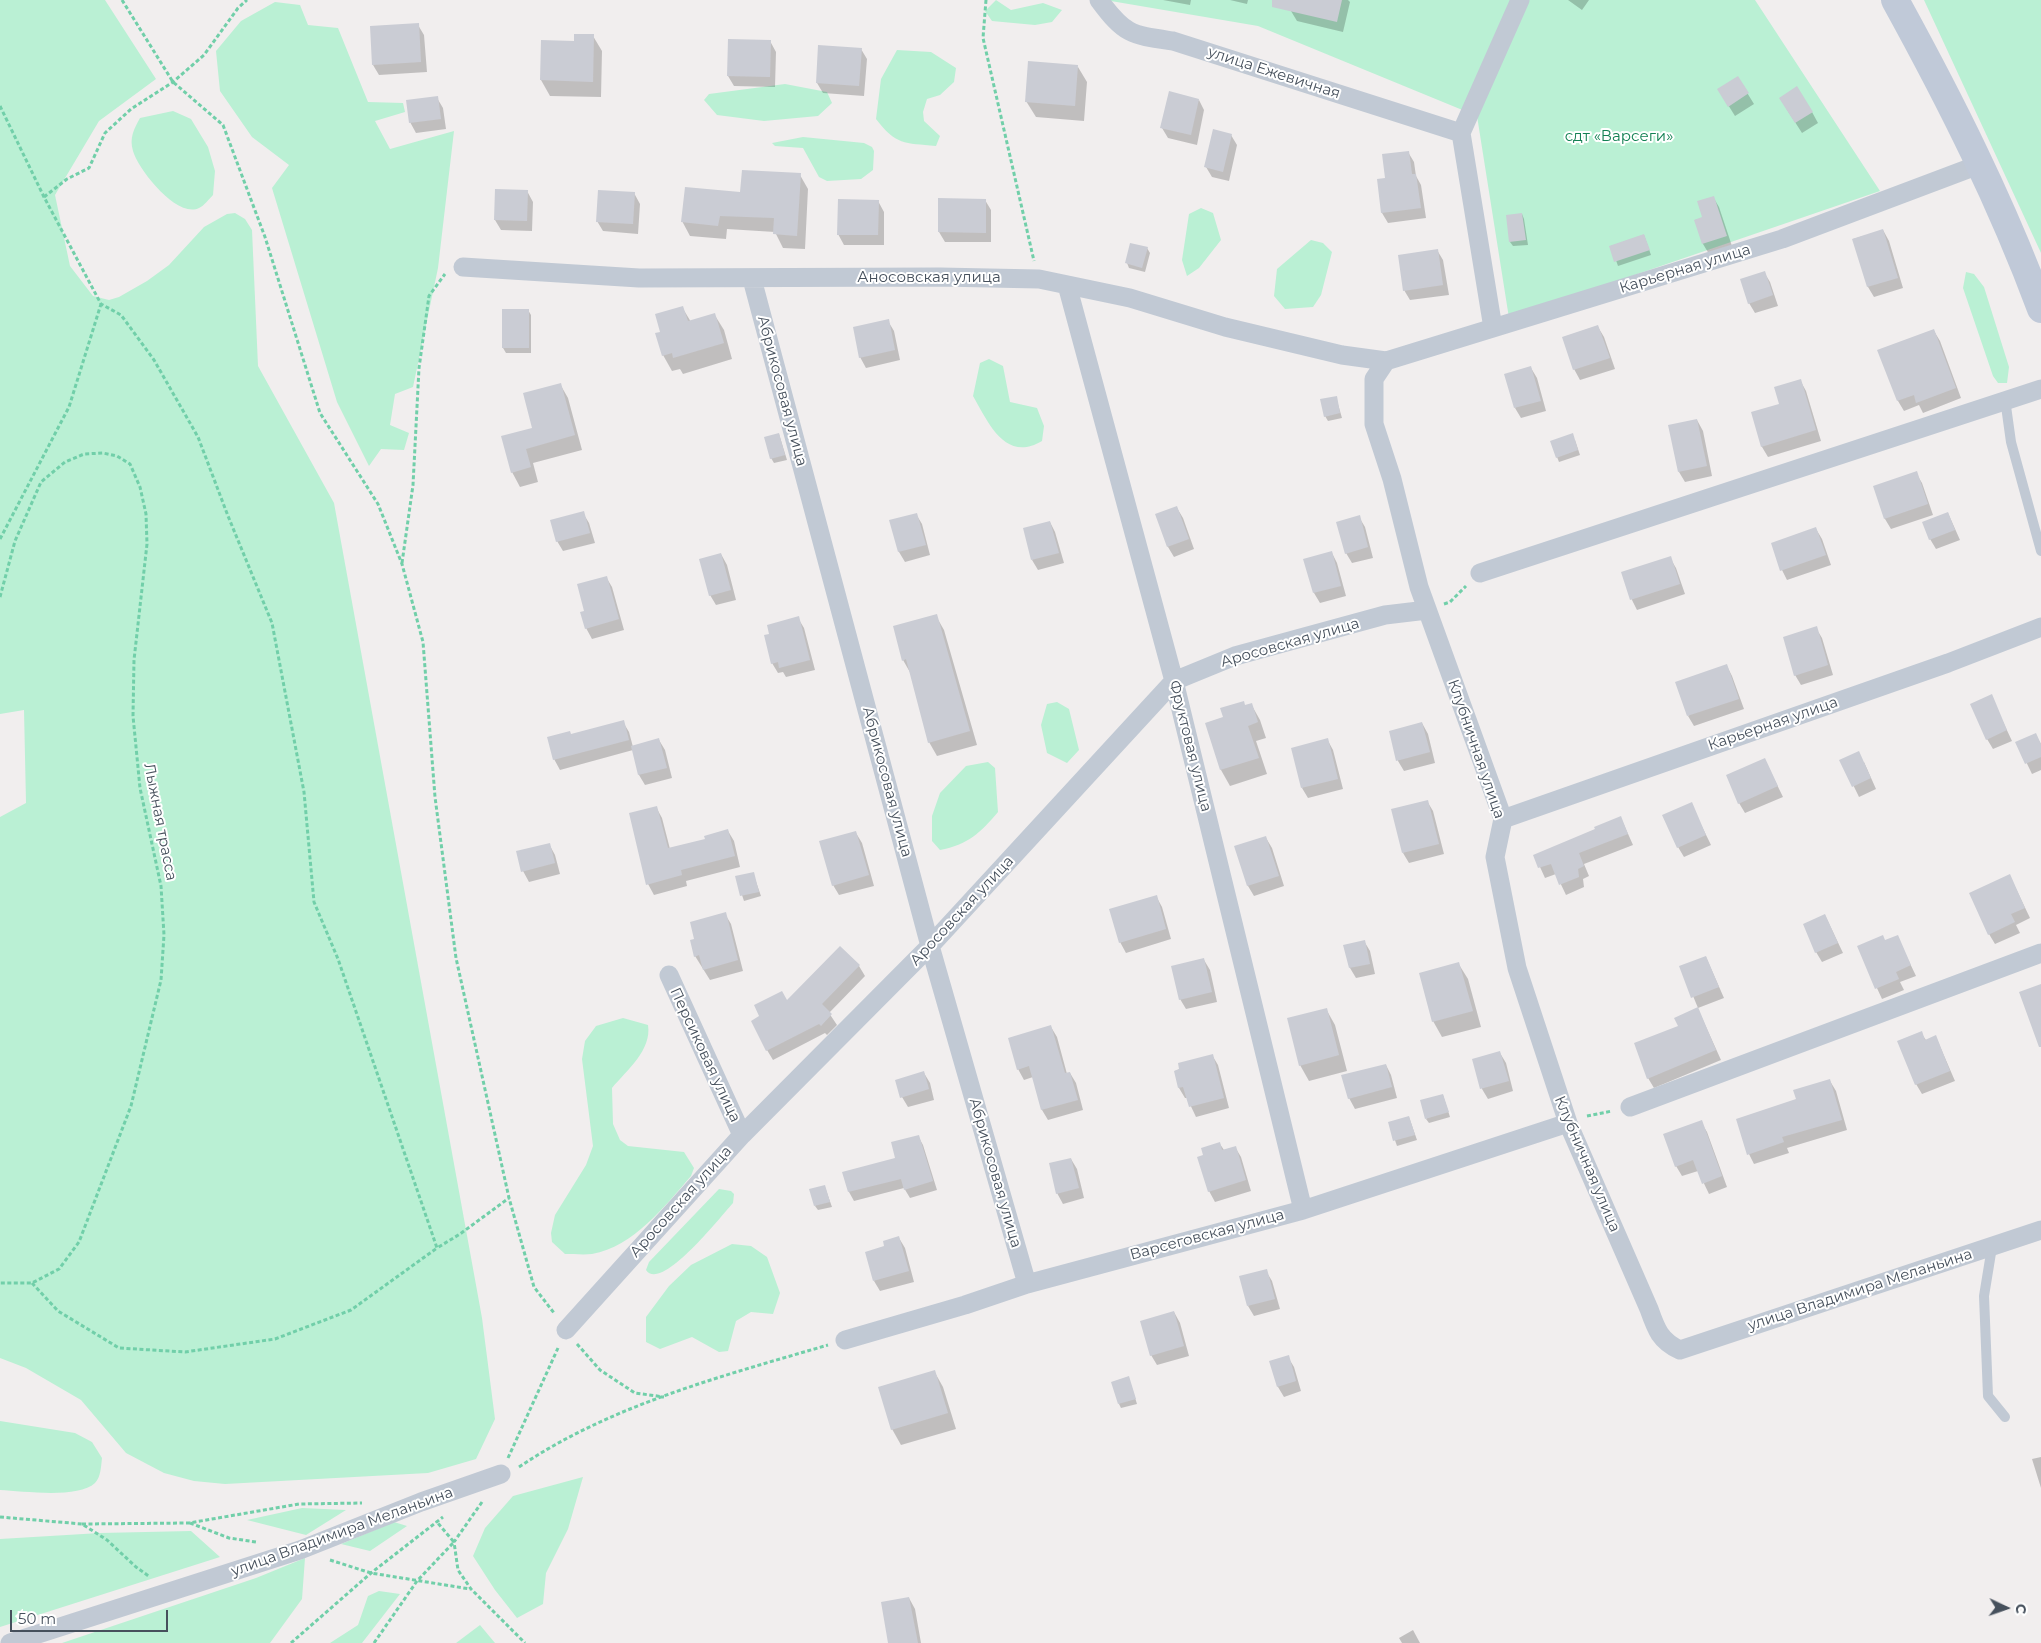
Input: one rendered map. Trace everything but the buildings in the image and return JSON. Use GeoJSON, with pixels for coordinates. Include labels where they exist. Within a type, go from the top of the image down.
{"type":"FeatureCollection","features":[{"type":"Feature","properties":{"kind":"main road"},"geometry":{"type":"LineString","coordinates":[[1895,0],[1981,164],[2041,308]]}},
{"type":"Feature","properties":{"kind":"street","name":"улица Ежевичная"},"geometry":{"type":"LineString","coordinates":[[1099,0],[1117,23],[1135,35],[1173,41],[1461,132]]}},
{"type":"Feature","properties":{"kind":"street"},"geometry":{"type":"LineString","coordinates":[[1493,328],[1461,132],[1520,0]]}},
{"type":"Feature","properties":{"kind":"street","name":"Карьерная улица"},"geometry":{"type":"LineString","coordinates":[[1386,362],[1782,239],[1981,164]]}},
{"type":"Feature","properties":{"kind":"street","name":"Аносовская улица"},"geometry":{"type":"LineString","coordinates":[[463,267],[639,278],[940,277],[1039,279],[1130,298],[1235,329],[1342,355],[1386,362]]}},
{"type":"Feature","properties":{"kind":"street","name":"Абрикосовая улица"},"geometry":{"type":"LineString","coordinates":[[752,279],[930,946],[1026,1284]]}},
{"type":"Feature","properties":{"kind":"street","name":"Фруктовая улица"},"geometry":{"type":"LineString","coordinates":[[1067,285],[1174,681],[1302,1210]]}},
{"type":"Feature","properties":{"kind":"street","name":"Клубничная улица"},"geometry":{"type":"LineString","coordinates":[[1386,362],[1374,379],[1374,424],[1392,479],[1419,587],[1503,819],[1495,857],[1517,968],[1568,1123],[1657,1329],[1667,1344],[1680,1350]]}},
{"type":"Feature","properties":{"kind":"street"},"geometry":{"type":"LineString","coordinates":[[1480,573],[2005,399],[2041,389]]}},
{"type":"Feature","properties":{"kind":"street","name":"Аросовская улица"},"geometry":{"type":"LineString","coordinates":[[566,1330],[742,1135],[930,946],[1174,681],[1235,656],[1385,615],[1427,610]]}},
{"type":"Feature","properties":{"kind":"street","name":"Карьерная улица"},"geometry":{"type":"LineString","coordinates":[[1503,819],[1948,663],[2041,627]]}},
{"type":"Feature","properties":{"kind":"street"},"geometry":{"type":"LineString","coordinates":[[1630,1107],[2041,953]]}},
{"type":"Feature","properties":{"kind":"street","name":"Персиковая улица"},"geometry":{"type":"LineString","coordinates":[[669,975],[742,1135]]}},
{"type":"Feature","properties":{"kind":"street","name":"Варсеговская улица"},"geometry":{"type":"LineString","coordinates":[[845,1340],[965,1305],[1026,1284],[1302,1210],[1568,1123]]}},
{"type":"Feature","properties":{"kind":"street","name":"улица Владимира Меланьина"},"geometry":{"type":"LineString","coordinates":[[1680,1350],[2041,1230]]}},
{"type":"Feature","properties":{"kind":"street","name":"улица Владимира Меланьина"},"geometry":{"type":"LineString","coordinates":[[10,1643],[300,1550],[421,1502],[502,1474]]}},
{"type":"Feature","properties":{"kind":"lane"},"geometry":{"type":"LineString","coordinates":[[2005,399],[2011,442],[2041,550]]}},
{"type":"Feature","properties":{"kind":"lane"},"geometry":{"type":"LineString","coordinates":[[1992,1247],[1984,1296],[1988,1396],[2005,1417]]}},
{"type":"Feature","properties":{"kind":"path"},"geometry":{"type":"LineString","coordinates":[[122,0],[173,82],[223,125],[265,237],[320,413],[378,504],[402,564],[423,642],[435,797],[456,958],[508,1198],[534,1287],[576,1343],[600,1370],[635,1393],[664,1397]]}},
{"type":"Feature","properties":{"kind":"path"},"geometry":{"type":"LineString","coordinates":[[44,197],[68,179],[89,168],[105,133],[131,109],[173,82],[204,55],[238,8],[247,0]]}},
{"type":"Feature","properties":{"kind":"path"},"geometry":{"type":"LineString","coordinates":[[986,0],[983,38],[1039,279]]}},
{"type":"Feature","properties":{"kind":"path"},"geometry":{"type":"LineString","coordinates":[[0,106],[44,197],[101,304],[121,315],[154,360],[198,437],[272,623],[304,792],[314,902],[338,959],[437,1248]]}},
{"type":"Feature","properties":{"kind":"path"},"geometry":{"type":"LineString","coordinates":[[402,564],[413,486],[419,368],[429,296],[444,274],[463,267]]}},
{"type":"Feature","properties":{"kind":"path"},"geometry":{"type":"LineString","coordinates":[[0,539],[69,407],[101,304]]}},
{"type":"Feature","properties":{"kind":"path","name":"Лыжная трасса"},"geometry":{"type":"LineString","coordinates":[[0,598],[15,541],[41,482],[65,462],[84,454],[103,453],[117,456],[130,464],[140,488],[146,514],[147,544],[134,660],[133,716],[140,788],[161,886],[164,935],[161,980],[131,1106],[79,1242],[59,1269],[32,1283],[0,1283]]}},
{"type":"Feature","properties":{"kind":"path"},"geometry":{"type":"LineString","coordinates":[[1427,610],[1450,602],[1463,590],[1469,580],[1480,573]]}},
{"type":"Feature","properties":{"kind":"path"},"geometry":{"type":"LineString","coordinates":[[1568,1123],[1580,1117],[1630,1107]]}},
{"type":"Feature","properties":{"kind":"path"},"geometry":{"type":"LineString","coordinates":[[32,1283],[58,1311],[119,1348],[185,1352],[275,1339],[351,1310],[508,1198]]}},
{"type":"Feature","properties":{"kind":"path"},"geometry":{"type":"LineString","coordinates":[[374,1643],[417,1581],[454,1542],[502,1474],[566,1330]]}},
{"type":"Feature","properties":{"kind":"path"},"geometry":{"type":"LineString","coordinates":[[502,1474],[519,1468],[546,1449],[619,1414],[718,1377],[845,1340]]}},
{"type":"Feature","properties":{"kind":"path"},"geometry":{"type":"LineString","coordinates":[[421,1502],[454,1542],[458,1570],[471,1589],[525,1643]]}},
{"type":"Feature","properties":{"kind":"path"},"geometry":{"type":"LineString","coordinates":[[0,1517],[82,1524],[189,1523],[299,1504],[365,1503]]}},
{"type":"Feature","properties":{"kind":"path"},"geometry":{"type":"LineString","coordinates":[[292,1643],[371,1573],[444,1516]]}},
{"type":"Feature","properties":{"kind":"path"},"geometry":{"type":"LineString","coordinates":[[82,1524],[107,1540],[136,1567],[171,1591]]}},
{"type":"Feature","properties":{"kind":"green space"},"geometry":{"type":"Polygon","coordinates":[[[0,0],[105,0],[156,79],[99,121],[55,195],[70,266],[93,296],[109,300],[119,297],[147,281],[169,265],[204,227],[227,214],[235,213],[245,219],[252,230],[258,366],[334,503],[482,1318],[495,1419],[476,1459],[428,1473],[225,1484],[194,1481],[164,1473],[126,1453],[81,1400],[26,1368],[0,1358],[0,817],[26,803],[24,710],[0,714],[0,0]]]}},
{"type":"Feature","properties":{"kind":"green space"},"geometry":{"type":"Polygon","coordinates":[[[996,0],[1011,10],[1043,3],[1062,10],[1052,22],[1035,25],[992,21],[985,11],[996,0]]]}},
{"type":"Feature","properties":{"kind":"green space","name":"сдт «Варсеги»"},"geometry":{"type":"Polygon","coordinates":[[[1105,0],[1755,0],[1880,191],[1509,318],[1477,116],[1258,26],[1105,0]]]}},
{"type":"Feature","properties":{"kind":"green space"},"geometry":{"type":"Polygon","coordinates":[[[1924,0],[2041,0],[2041,253],[1924,0]]]}},
{"type":"Feature","properties":{"kind":"green space"},"geometry":{"type":"Polygon","coordinates":[[[275,2],[300,5],[308,25],[338,28],[368,102],[403,103],[405,112],[375,121],[390,149],[454,131],[438,268],[413,387],[395,394],[390,425],[409,433],[404,450],[381,449],[369,466],[337,402],[272,188],[289,165],[252,137],[220,91],[216,51],[241,21],[275,2]]]}},
{"type":"Feature","properties":{"kind":"green space"},"geometry":{"type":"Polygon","coordinates":[[[897,50],[931,52],[956,68],[954,82],[940,95],[927,99],[923,112],[924,121],[940,136],[936,146],[908,143],[895,138],[876,119],[881,79],[897,50]]]}},
{"type":"Feature","properties":{"kind":"green space"},"geometry":{"type":"Polygon","coordinates":[[[785,84],[827,92],[832,103],[818,116],[764,121],[717,115],[704,100],[709,94],[785,84]]]}},
{"type":"Feature","properties":{"kind":"green space"},"geometry":{"type":"Polygon","coordinates":[[[173,111],[191,119],[208,147],[215,171],[213,195],[199,208],[190,209],[170,200],[150,180],[133,151],[132,138],[140,118],[173,111]]]}},
{"type":"Feature","properties":{"kind":"green space"},"geometry":{"type":"Polygon","coordinates":[[[803,137],[864,143],[872,147],[874,151],[873,170],[861,179],[827,181],[819,177],[803,148],[775,146],[772,143],[803,137]]]}},
{"type":"Feature","properties":{"kind":"green space"},"geometry":{"type":"Polygon","coordinates":[[[1201,208],[1213,213],[1221,240],[1199,268],[1187,276],[1182,260],[1189,214],[1201,208]]]}},
{"type":"Feature","properties":{"kind":"green space"},"geometry":{"type":"Polygon","coordinates":[[[1311,240],[1323,243],[1332,252],[1321,295],[1313,307],[1285,309],[1274,296],[1277,269],[1311,240]]]}},
{"type":"Feature","properties":{"kind":"green space"},"geometry":{"type":"Polygon","coordinates":[[[1966,272],[1974,274],[1984,287],[2009,367],[2007,383],[1998,383],[1993,376],[1963,288],[1966,272]]]}},
{"type":"Feature","properties":{"kind":"green space"},"geometry":{"type":"Polygon","coordinates":[[[989,359],[1003,366],[1010,402],[1037,408],[1044,426],[1042,441],[1029,446],[1018,447],[1008,443],[999,436],[985,417],[973,396],[980,363],[989,359]]]}},
{"type":"Feature","properties":{"kind":"green space"},"geometry":{"type":"Polygon","coordinates":[[[1057,702],[1069,709],[1079,750],[1067,763],[1047,753],[1041,725],[1047,704],[1057,702]]]}},
{"type":"Feature","properties":{"kind":"green space"},"geometry":{"type":"Polygon","coordinates":[[[988,762],[995,768],[998,812],[973,837],[958,845],[940,850],[932,841],[932,816],[940,793],[966,766],[988,762]]]}},
{"type":"Feature","properties":{"kind":"green space"},"geometry":{"type":"Polygon","coordinates":[[[623,1018],[648,1025],[648,1034],[646,1043],[637,1059],[612,1088],[613,1124],[620,1140],[628,1146],[684,1152],[694,1168],[691,1176],[660,1212],[635,1234],[607,1250],[592,1254],[565,1254],[552,1242],[551,1233],[555,1215],[586,1165],[593,1146],[582,1059],[585,1041],[596,1026],[623,1018]]]}},
{"type":"Feature","properties":{"kind":"green space"},"geometry":{"type":"Polygon","coordinates":[[[719,1189],[731,1191],[734,1194],[733,1203],[704,1236],[691,1250],[664,1271],[654,1274],[646,1270],[649,1262],[719,1189]]]}},
{"type":"Feature","properties":{"kind":"green space"},"geometry":{"type":"Polygon","coordinates":[[[732,1244],[751,1246],[767,1257],[780,1293],[773,1314],[751,1312],[736,1321],[728,1351],[719,1352],[692,1337],[660,1349],[646,1342],[646,1317],[669,1286],[691,1265],[732,1244]]]}},
{"type":"Feature","properties":{"kind":"green space"},"geometry":{"type":"Polygon","coordinates":[[[0,1421],[75,1433],[92,1442],[102,1458],[97,1481],[87,1488],[64,1493],[0,1490],[0,1421]]]}},
{"type":"Feature","properties":{"kind":"green space"},"geometry":{"type":"Polygon","coordinates":[[[583,1477],[568,1529],[546,1573],[543,1604],[517,1618],[495,1590],[473,1556],[485,1528],[513,1496],[583,1477]]]}},
{"type":"Feature","properties":{"kind":"green space"},"geometry":{"type":"Polygon","coordinates":[[[302,1508],[346,1510],[306,1535],[247,1520],[302,1508]]]}},
{"type":"Feature","properties":{"kind":"green space"},"geometry":{"type":"Polygon","coordinates":[[[394,1522],[407,1526],[370,1551],[341,1544],[394,1522]]]}},
{"type":"Feature","properties":{"kind":"green space"},"geometry":{"type":"Polygon","coordinates":[[[191,1531],[220,1557],[0,1627],[0,1539],[100,1533],[191,1531]]]}},
{"type":"Feature","properties":{"kind":"green space"},"geometry":{"type":"Polygon","coordinates":[[[305,1558],[302,1599],[270,1643],[62,1643],[256,1578],[305,1558]]]}},
{"type":"Feature","properties":{"kind":"green space"},"geometry":{"type":"Polygon","coordinates":[[[379,1591],[400,1594],[362,1643],[330,1643],[358,1625],[368,1596],[379,1591]]]}},
{"type":"Feature","properties":{"kind":"green space"},"geometry":{"type":"Polygon","coordinates":[[[480,1625],[495,1643],[456,1643],[480,1625]]]}}]}
